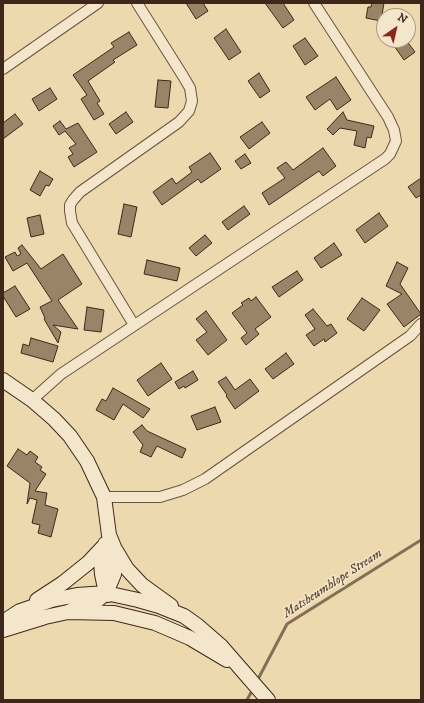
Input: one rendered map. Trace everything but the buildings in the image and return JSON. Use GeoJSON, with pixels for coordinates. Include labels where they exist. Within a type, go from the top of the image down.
{"type":"FeatureCollection","features":[{"type":"Feature","properties":{"kind":"main road"},"geometry":{"type":"LineString","coordinates":[[3,380],[32,400],[54,419],[70,436],[87,461],[104,497],[114,574],[106,593],[99,599],[68,612],[45,617],[3,630]]}},
{"type":"Feature","properties":{"kind":"main road"},"geometry":{"type":"LineString","coordinates":[[3,622],[63,582],[88,563],[109,542]]}},
{"type":"Feature","properties":{"kind":"main road"},"geometry":{"type":"LineString","coordinates":[[109,542],[128,569],[142,585],[198,626],[221,646],[268,700]]}},
{"type":"Feature","properties":{"kind":"main road"},"geometry":{"type":"LineString","coordinates":[[106,593],[137,618]]}},
{"type":"Feature","properties":{"kind":"main road"},"geometry":{"type":"LineString","coordinates":[[20,611],[52,600],[77,595],[106,593],[152,604],[184,616]]}},
{"type":"Feature","properties":{"kind":"main road"},"geometry":{"type":"LineString","coordinates":[[68,612],[114,613],[155,623],[190,638],[241,668]]}},
{"type":"Feature","properties":{"kind":"street"},"geometry":{"type":"LineString","coordinates":[[3,68],[98,3]]}},
{"type":"Feature","properties":{"kind":"street"},"geometry":{"type":"LineString","coordinates":[[134,325],[72,223],[70,205],[80,192],[179,122],[189,111],[192,101],[190,88],[137,3]]}},
{"type":"Feature","properties":{"kind":"street"},"geometry":{"type":"LineString","coordinates":[[32,400],[61,374],[385,159],[390,154],[396,141],[394,130],[388,117],[314,3]]}},
{"type":"Feature","properties":{"kind":"street"},"geometry":{"type":"LineString","coordinates":[[104,497],[160,497],[183,490],[205,479],[410,336],[421,324]]}},
{"type":"Feature","properties":{"kind":"waterway","name":"Matsheumhlope Stream"},"geometry":{"type":"LineString","coordinates":[[257,681],[287,624],[421,540]]}},
{"type":"Feature","properties":{"kind":"waterway","name":"Matsheumhlope Stream"},"geometry":{"type":"LineString","coordinates":[[247,700],[253,689]]}}]}
